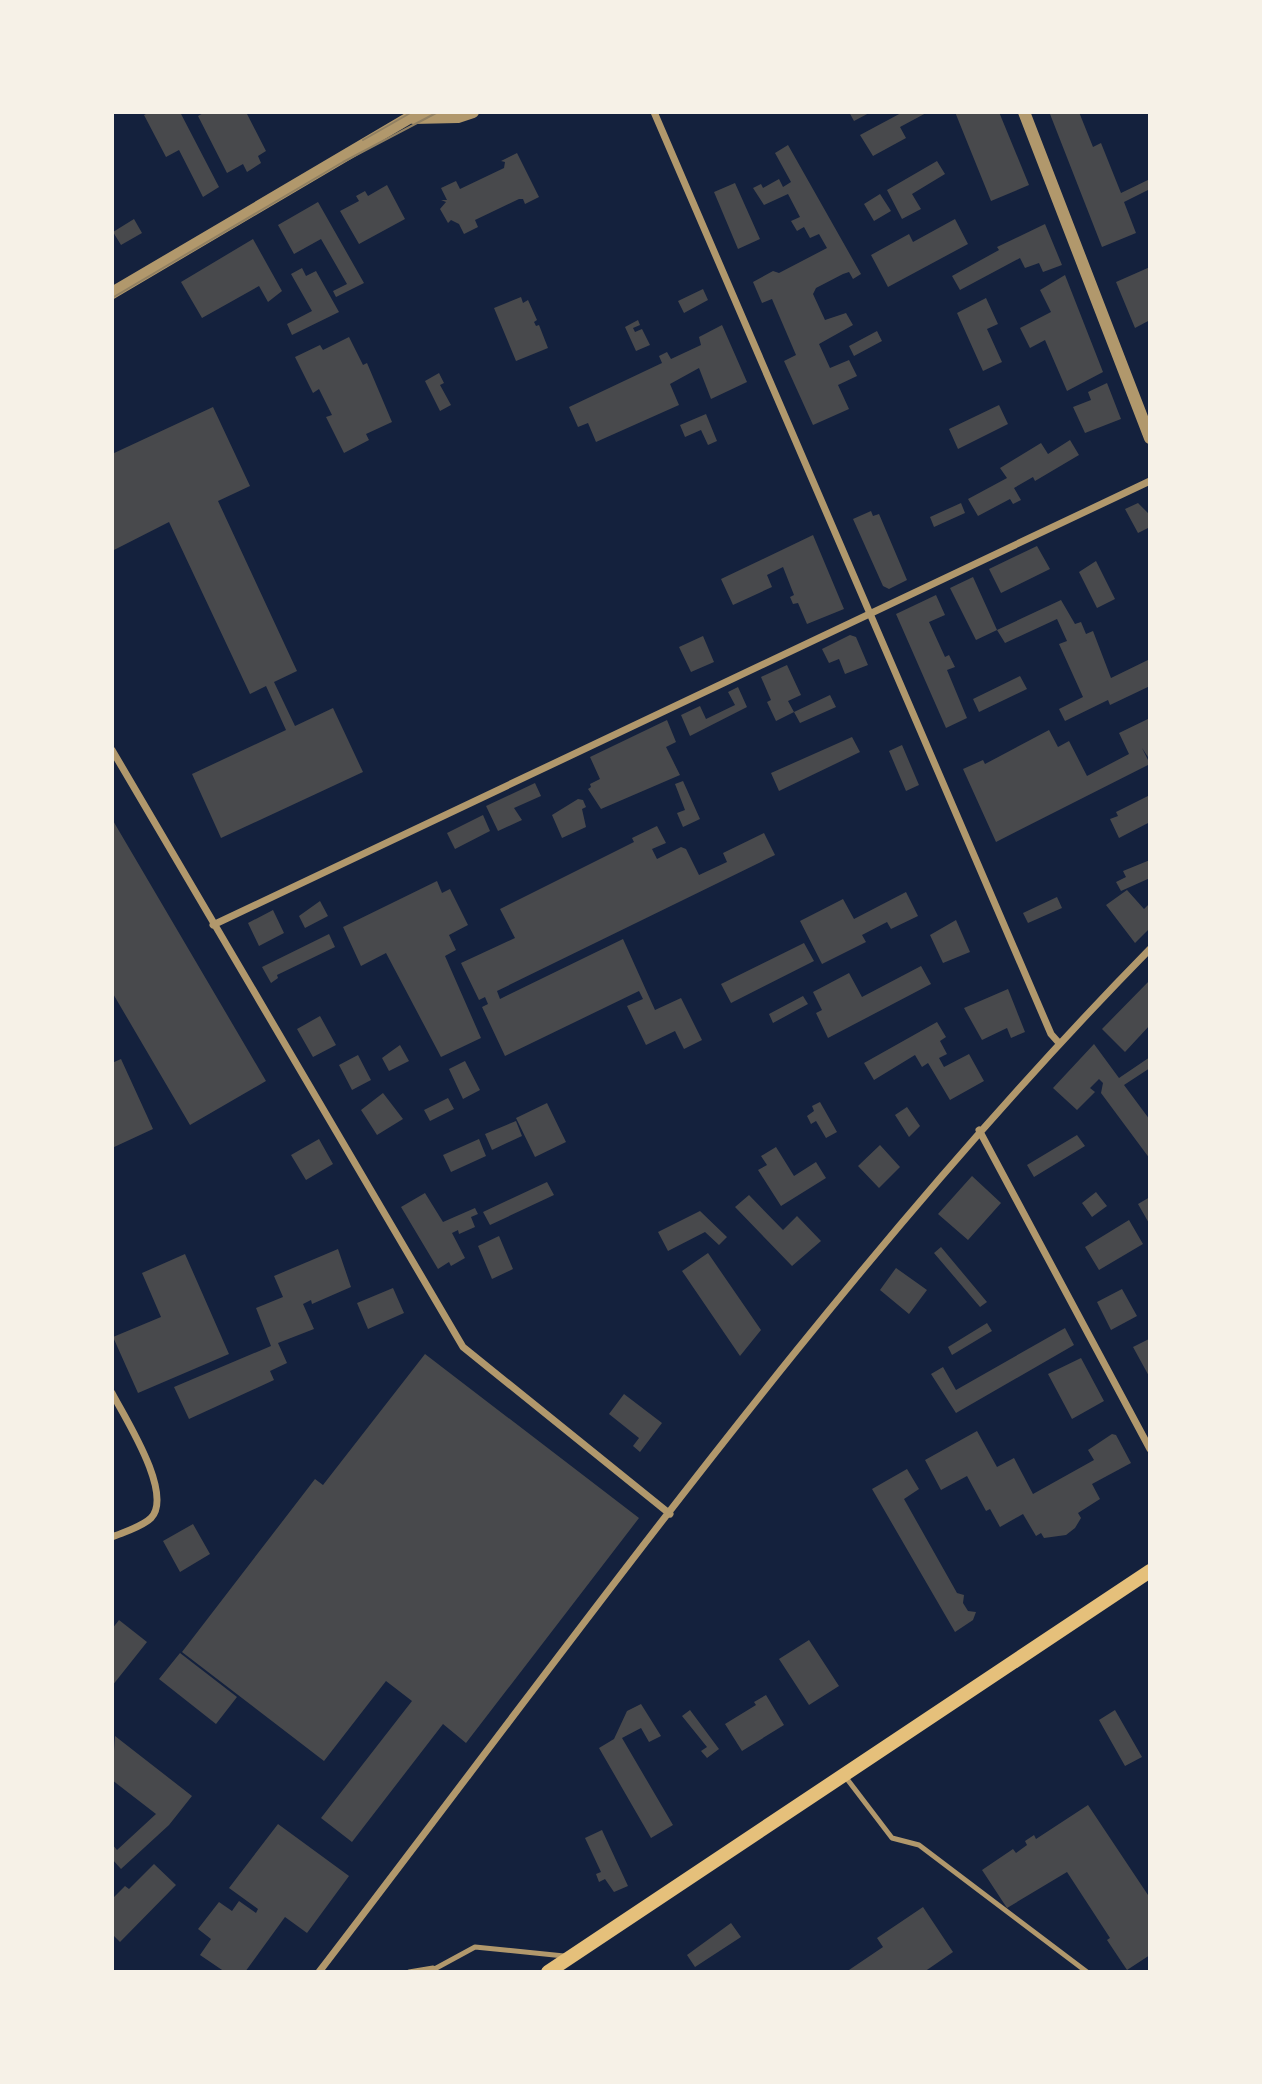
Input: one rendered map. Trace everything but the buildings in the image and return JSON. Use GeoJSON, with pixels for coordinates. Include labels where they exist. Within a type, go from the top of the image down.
{"type":"FeatureCollection","features":[{"type":"Feature","properties":{"kind":"main road"},"geometry":{"type":"LineString","coordinates":[[548,1972],[1150,1571]]}},
{"type":"Feature","properties":{"kind":"street"},"geometry":{"type":"LineString","coordinates":[[112,293],[416,114],[458,117],[473,112]]}},
{"type":"Feature","properties":{"kind":"street"},"geometry":{"type":"LineString","coordinates":[[654,112],[1051,1034],[1059,1042]]}},
{"type":"Feature","properties":{"kind":"street"},"geometry":{"type":"LineString","coordinates":[[1024,112],[1150,438]]}},
{"type":"Feature","properties":{"kind":"street"},"geometry":{"type":"LineString","coordinates":[[213,925],[1150,481]]}},
{"type":"Feature","properties":{"kind":"street"},"geometry":{"type":"LineString","coordinates":[[112,750],[463,1347],[670,1514]]}},
{"type":"Feature","properties":{"kind":"street"},"geometry":{"type":"LineString","coordinates":[[319,1972],[751,1409],[979,1130],[1059,1042],[1150,949]]}},
{"type":"Feature","properties":{"kind":"street"},"geometry":{"type":"LineString","coordinates":[[979,1130],[1150,1449]]}},
{"type":"Feature","properties":{"kind":"street"},"geometry":{"type":"LineString","coordinates":[[112,1393],[155,1479],[159,1502],[151,1518],[112,1537]]}},
{"type":"Feature","properties":{"kind":"lane"},"geometry":{"type":"LineString","coordinates":[[844,1775],[892,1838],[919,1845],[1087,1972]]}},
{"type":"Feature","properties":{"kind":"lane"},"geometry":{"type":"LineString","coordinates":[[409,1972],[433,1971],[475,1947],[571,1957]]}},
{"type":"Feature","properties":{"kind":"tram line"},"geometry":{"type":"LineString","coordinates":[[363,140],[412,112]]}},
{"type":"Feature","properties":{"kind":"tram line"},"geometry":{"type":"LineString","coordinates":[[112,298],[343,162],[438,112]]}}]}
